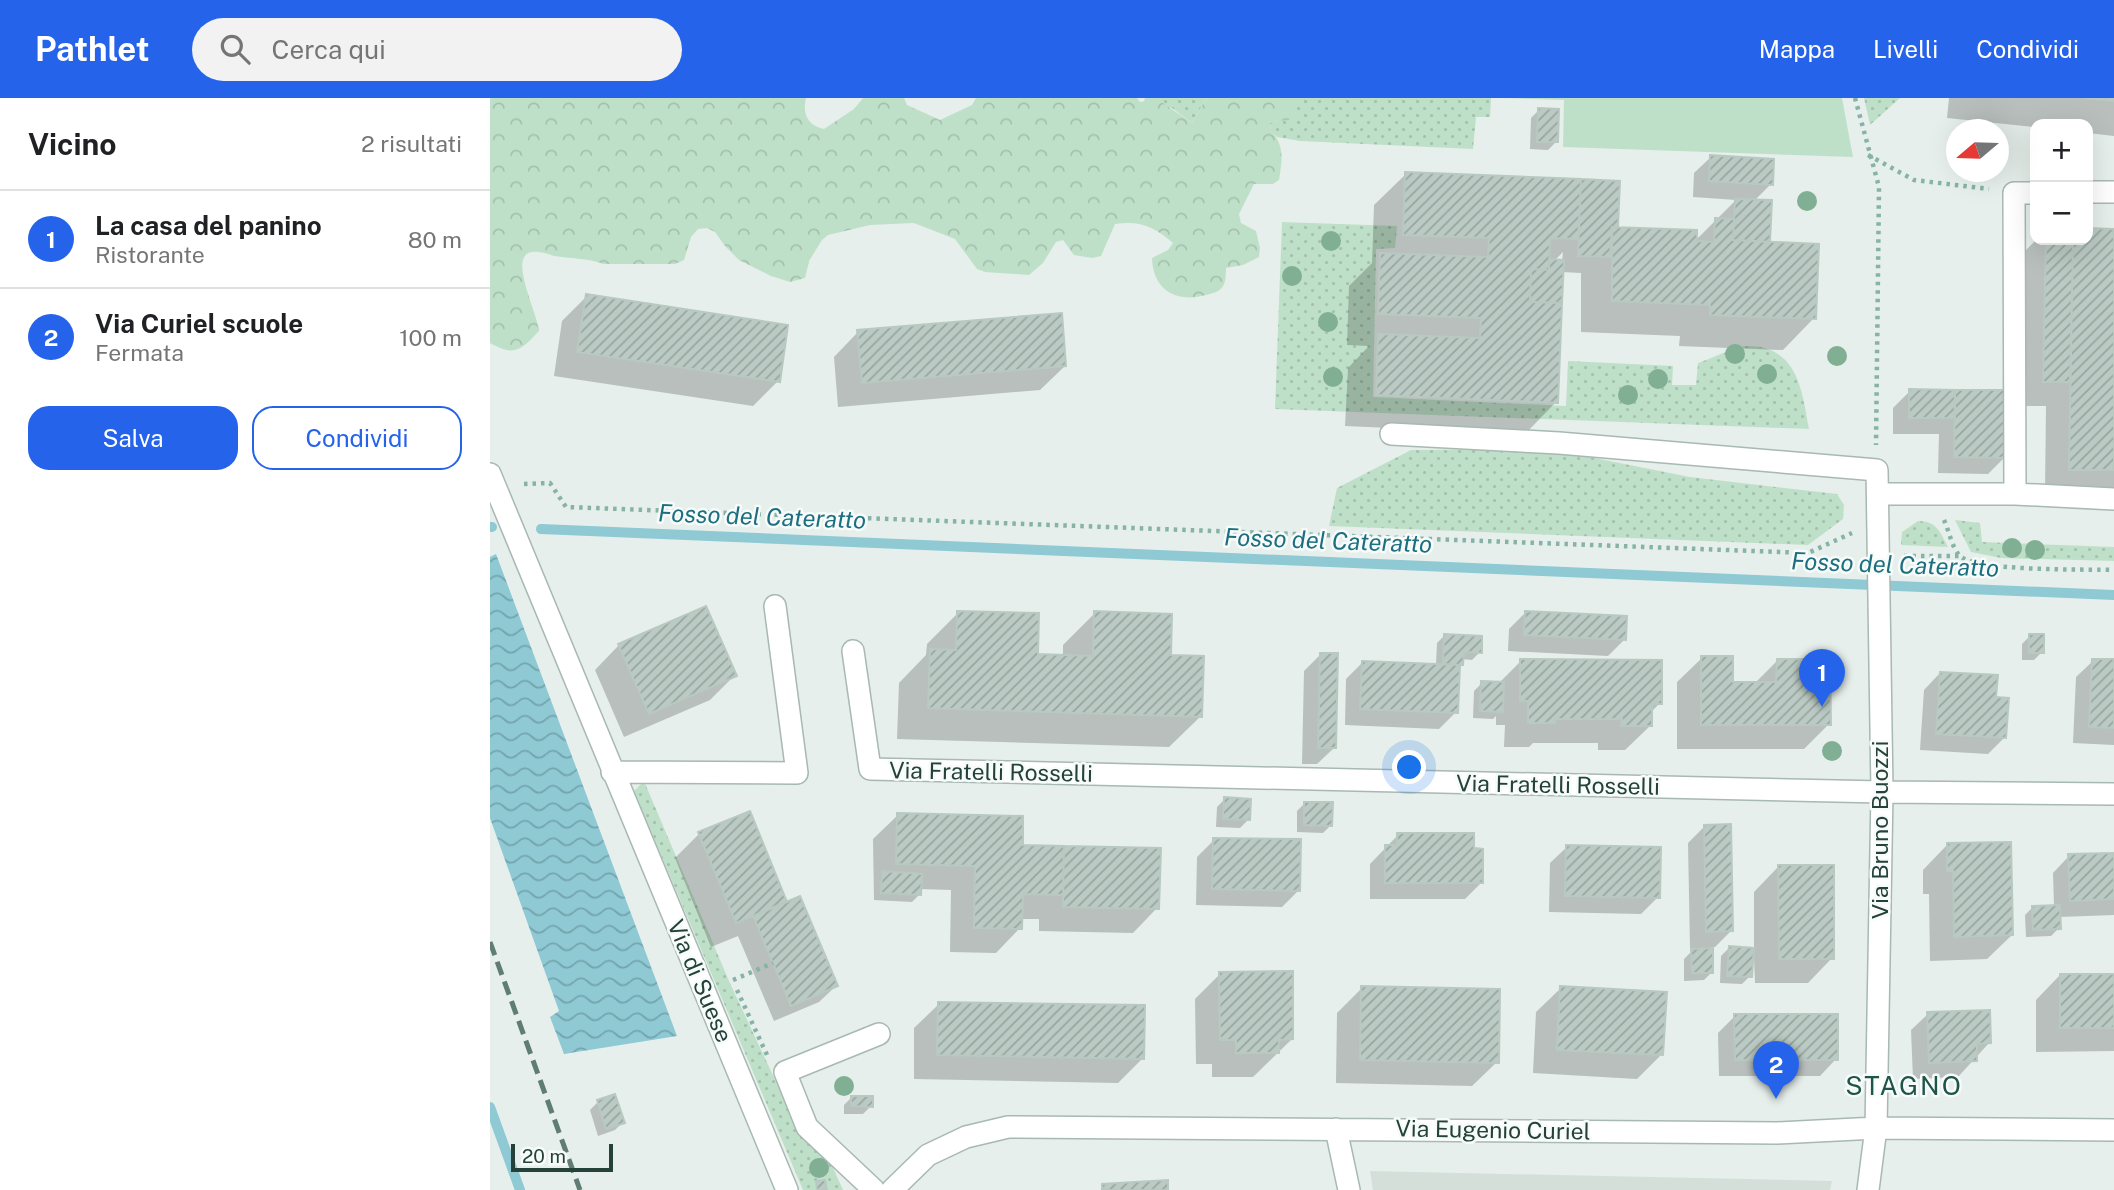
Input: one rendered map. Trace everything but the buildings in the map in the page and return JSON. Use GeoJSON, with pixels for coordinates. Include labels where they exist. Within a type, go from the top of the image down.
{"type":"FeatureCollection","features":[{"type":"Feature","properties":{"kind":"street"},"geometry":{"type":"LineString","coordinates":[[2093,192],[2114,192]]}},
{"type":"Feature","properties":{"kind":"street"},"geometry":{"type":"LineString","coordinates":[[2015,494],[2025,193]]}},
{"type":"Feature","properties":{"kind":"street"},"geometry":{"type":"LineString","coordinates":[[1391,434],[1559,443],[1877,470]]}},
{"type":"Feature","properties":{"kind":"street","name":"Via Bruno Buozzi"},"geometry":{"type":"LineString","coordinates":[[1868,1190],[1876,1128],[1882,792],[1877,470]]}},
{"type":"Feature","properties":{"kind":"street","name":"Via di Suese"},"geometry":{"type":"LineString","coordinates":[[492,479],[787,1190]]}},
{"type":"Feature","properties":{"kind":"street"},"geometry":{"type":"LineString","coordinates":[[1878,494],[2015,494],[2114,499]]}},
{"type":"Feature","properties":{"kind":"street"},"geometry":{"type":"LineString","coordinates":[[612,772],[797,773],[775,606]]}},
{"type":"Feature","properties":{"kind":"street","name":"Via Fratelli Rosselli"},"geometry":{"type":"LineString","coordinates":[[853,651],[870,769],[1882,792],[2114,794]]}},
{"type":"Feature","properties":{"kind":"street"},"geometry":{"type":"LineString","coordinates":[[874,1190],[807,1127],[785,1072],[879,1034]]}},
{"type":"Feature","properties":{"kind":"street","name":"Via Eugenio Curiel"},"geometry":{"type":"LineString","coordinates":[[892,1190],[928,1155],[966,1137],[1008,1127],[1777,1133],[1876,1128],[2114,1130]]}},
{"type":"Feature","properties":{"kind":"street"},"geometry":{"type":"LineString","coordinates":[[1336,1129],[1349,1190]]}},
{"type":"Feature","properties":{"kind":"path"},"geometry":{"type":"LineString","coordinates":[[1855,98],[1878,187],[1877,470]]}},
{"type":"Feature","properties":{"kind":"path"},"geometry":{"type":"LineString","coordinates":[[1868,155],[1914,180],[2025,193]]}},
{"type":"Feature","properties":{"kind":"path"},"geometry":{"type":"LineString","coordinates":[[492,479],[550,483],[566,507],[1808,553],[1878,522]]}},
{"type":"Feature","properties":{"kind":"path"},"geometry":{"type":"LineString","coordinates":[[1943,519],[1959,555],[1968,562],[1988,566],[2114,570]]}},
{"type":"Feature","properties":{"kind":"path"},"geometry":{"type":"LineString","coordinates":[[1902,556],[1959,555]]}},
{"type":"Feature","properties":{"kind":"path"},"geometry":{"type":"LineString","coordinates":[[733,980],[773,963]]}},
{"type":"Feature","properties":{"kind":"path"},"geometry":{"type":"LineString","coordinates":[[728,968],[772,1066]]}},
{"type":"Feature","properties":{"kind":"shaded area"},"geometry":{"type":"Polygon","coordinates":[[[1370,1171],[1832,1181],[1830,1190],[1373,1190],[1370,1171]]]}},
{"type":"Feature","properties":{"kind":"green space"},"geometry":{"type":"Polygon","coordinates":[[[490,98],[806,98],[805,109],[810,122],[824,129],[854,109],[863,98],[904,98],[907,105],[940,120],[972,105],[976,98],[1137,98],[1140,102],[1157,99],[1192,123],[1208,98],[1295,100],[1293,117],[1287,121],[1270,123],[1280,148],[1279,180],[1273,184],[1254,184],[1239,214],[1241,223],[1256,231],[1259,257],[1243,265],[1226,268],[1224,284],[1214,293],[1185,297],[1168,292],[1157,279],[1152,258],[1168,250],[1173,243],[1160,233],[1140,224],[1115,224],[1101,256],[1092,258],[1074,255],[1063,240],[1056,242],[1043,263],[1029,275],[977,269],[955,239],[914,223],[870,225],[828,235],[809,261],[805,278],[790,282],[739,260],[715,232],[707,228],[698,229],[691,237],[684,260],[675,264],[603,264],[538,252],[525,256],[522,263],[523,274],[539,331],[522,347],[506,350],[490,343],[490,98]]]}},
{"type":"Feature","properties":{"kind":"green space"},"geometry":{"type":"Polygon","coordinates":[[[1145,98],[1208,98],[1192,123],[1172,108],[1144,101],[1145,98]]]}},
{"type":"Feature","properties":{"kind":"green space"},"geometry":{"type":"Polygon","coordinates":[[[1295,98],[1491,98],[1490,117],[1476,117],[1473,149],[1300,141],[1277,137],[1271,131],[1270,123],[1278,120],[1295,98]]]}},
{"type":"Feature","properties":{"kind":"green space"},"geometry":{"type":"Polygon","coordinates":[[[1502,98],[1842,98],[1853,157],[1563,147],[1564,100],[1502,98]]]}},
{"type":"Feature","properties":{"kind":"green space"},"geometry":{"type":"Polygon","coordinates":[[[1864,98],[1900,98],[1870,125],[1864,98]]]}},
{"type":"Feature","properties":{"kind":"green space"},"geometry":{"type":"Polygon","coordinates":[[[1282,222],[1397,226],[1395,248],[1376,249],[1373,397],[1566,406],[1568,361],[1673,366],[1672,385],[1696,385],[1698,363],[1749,346],[1765,348],[1788,363],[1800,386],[1809,429],[1275,409],[1282,222]]]}},
{"type":"Feature","properties":{"kind":"green space"},"geometry":{"type":"Polygon","coordinates":[[[1549,449],[1690,477],[1837,494],[1844,505],[1843,519],[1808,545],[1329,526],[1337,488],[1411,450],[1549,449]]]}},
{"type":"Feature","properties":{"kind":"green space"},"geometry":{"type":"Polygon","coordinates":[[[1955,520],[1980,523],[1982,542],[2114,547],[2114,561],[2001,558],[1971,552],[1955,520]]]}},
{"type":"Feature","properties":{"kind":"green space"},"geometry":{"type":"Polygon","coordinates":[[[1918,521],[1934,525],[1948,547],[1901,545],[1902,532],[1918,521]]]}},
{"type":"Feature","properties":{"kind":"green space"},"geometry":{"type":"Polygon","coordinates":[[[644,781],[729,981],[797,1127],[829,1159],[843,1190],[803,1190],[634,791],[644,781]]]}},
{"type":"Feature","properties":{"kind":"water"},"geometry":{"type":"Polygon","coordinates":[[[496,554],[677,1036],[564,1054],[550,1017],[559,1011],[490,818],[490,557],[496,554]]]}},
{"type":"Feature","properties":{"kind":"waterway","name":"Fosso del Cateratto"},"geometry":{"type":"LineString","coordinates":[[541,529],[2114,595]]}},
{"type":"Feature","properties":{"kind":"waterway"},"geometry":{"type":"LineString","coordinates":[[490,1107],[520,1190]]}},
{"type":"Feature","properties":{"kind":"railway"},"geometry":{"type":"LineString","coordinates":[[490,942],[580,1190]]}},
{"type":"Feature","properties":{"kind":"place","name":"La casa del panino"},"geometry":{"type":"Point","coordinates":[1822,707]}},
{"type":"Feature","properties":{"kind":"place","name":"Via Curiel scuole"},"geometry":{"type":"Point","coordinates":[1776,1099]}},
{"type":"Feature","properties":{"kind":"district","name":"STAGNO"},"geometry":{"type":"Point","coordinates":[1904,1086]}}]}
